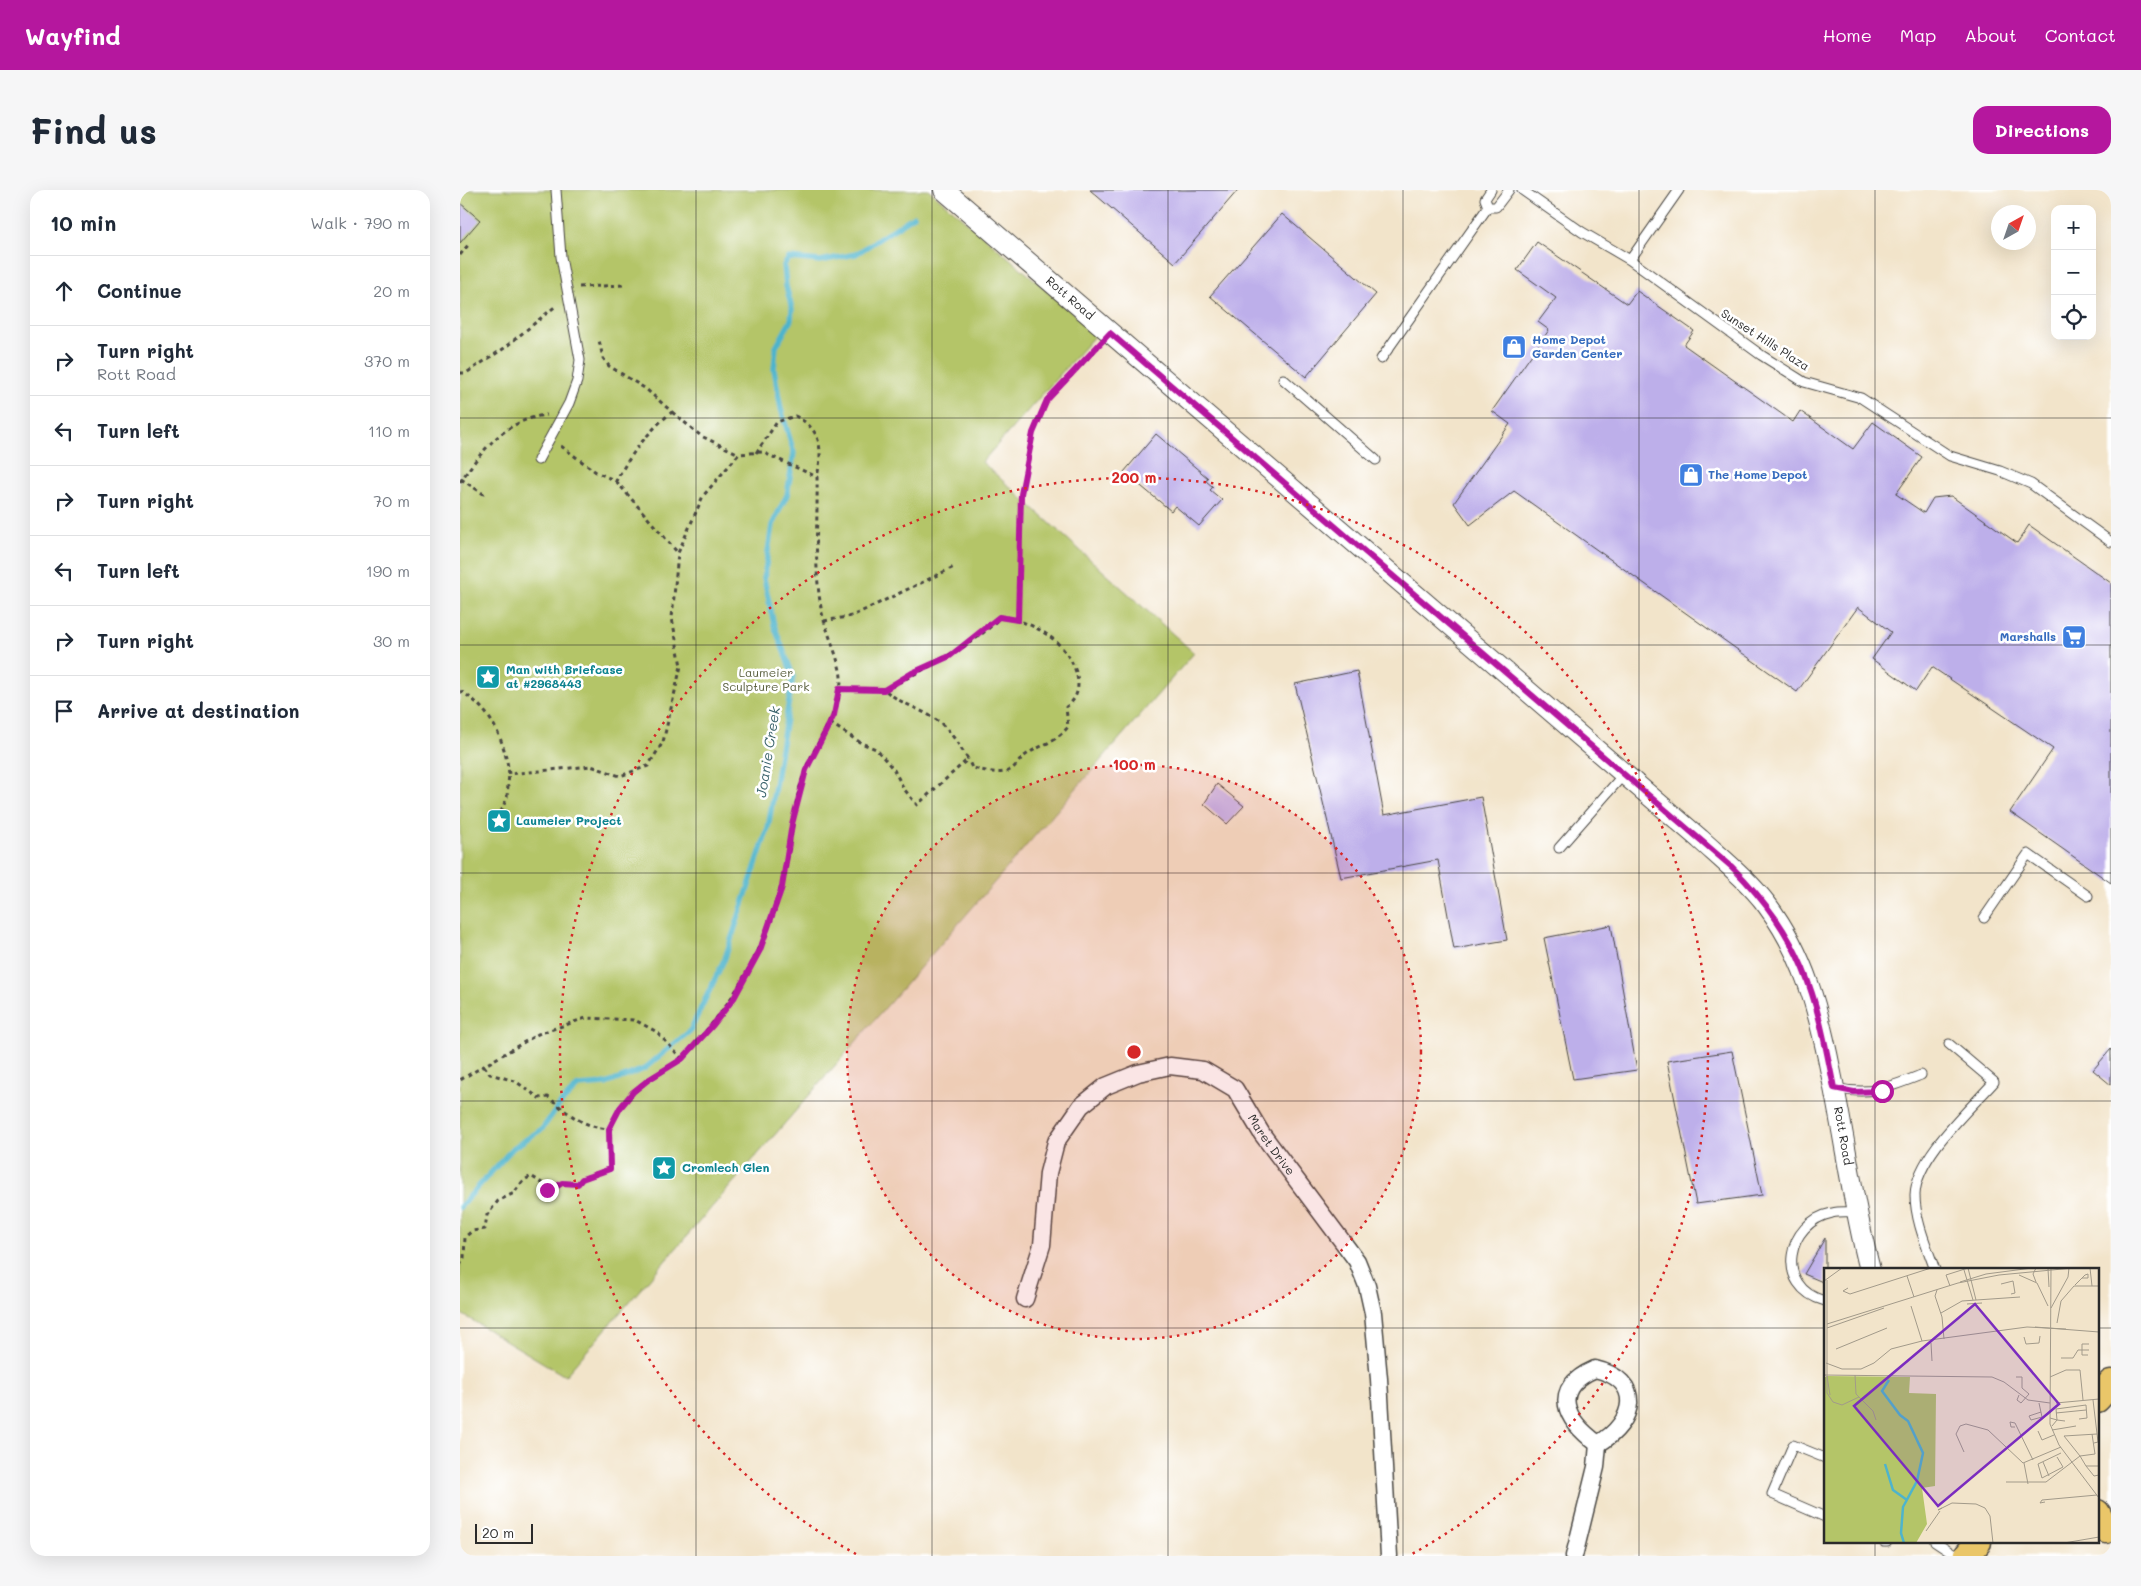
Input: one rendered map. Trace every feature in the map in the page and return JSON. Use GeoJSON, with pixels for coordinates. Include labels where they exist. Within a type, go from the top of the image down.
{"type":"FeatureCollection","features":[{"type":"Feature","properties":{"kind":"main road"},"geometry":{"type":"LineString","coordinates":[[2098,1398],[2111,1383]]}},
{"type":"Feature","properties":{"kind":"street","name":"Rott Road"},"geometry":{"type":"LineString","coordinates":[[944,190],[1732,867],[1766,904],[1778,920],[1803,965],[1812,989],[1824,1034],[1856,1212],[1870,1268]]}},
{"type":"Feature","properties":{"kind":"street","name":"Maret Drive"},"geometry":{"type":"LineString","coordinates":[[1025,1299],[1042,1244],[1048,1173],[1056,1142],[1081,1106],[1106,1086],[1138,1073],[1170,1066],[1203,1070],[1235,1089],[1262,1134],[1357,1262],[1367,1286],[1373,1313],[1378,1369],[1389,1556]]}},
{"type":"Feature","properties":{"kind":"street"},"geometry":{"type":"LineString","coordinates":[[1595,1369],[1611,1372],[1624,1384],[1630,1398],[1630,1410],[1621,1425],[1610,1437],[1598,1444],[1585,1434],[1567,1411],[1567,1396],[1573,1382],[1595,1369]]}},
{"type":"Feature","properties":{"kind":"street"},"geometry":{"type":"LineString","coordinates":[[1574,1556],[1596,1467],[1598,1444]]}},
{"type":"Feature","properties":{"kind":"lane"},"geometry":{"type":"LineString","coordinates":[[538,460],[560,422],[577,381],[580,360],[561,257],[556,190]]}},
{"type":"Feature","properties":{"kind":"lane"},"geometry":{"type":"LineString","coordinates":[[1488,207],[1485,199],[1491,190]]}},
{"type":"Feature","properties":{"kind":"lane"},"geometry":{"type":"LineString","coordinates":[[1488,207],[1496,207],[1509,190]]}},
{"type":"Feature","properties":{"kind":"lane","name":"Sunset Hills Plaza"},"geometry":{"type":"LineString","coordinates":[[1522,190],[1582,232],[1630,260],[1754,350],[1804,382],[1861,398],[1950,456],[2000,471],[2031,484],[2111,542]]}},
{"type":"Feature","properties":{"kind":"lane"},"geometry":{"type":"LineString","coordinates":[[1630,260],[1679,190]]}},
{"type":"Feature","properties":{"kind":"lane"},"geometry":{"type":"LineString","coordinates":[[1381,359],[1488,207]]}},
{"type":"Feature","properties":{"kind":"lane"},"geometry":{"type":"LineString","coordinates":[[1284,379],[1376,460]]}},
{"type":"Feature","properties":{"kind":"lane"},"geometry":{"type":"LineString","coordinates":[[1559,848],[1624,774]]}},
{"type":"Feature","properties":{"kind":"lane"},"geometry":{"type":"LineString","coordinates":[[1984,918],[2028,854],[2088,896]]}},
{"type":"Feature","properties":{"kind":"lane"},"geometry":{"type":"LineString","coordinates":[[1934,1268],[1917,1212],[1915,1195],[1919,1176],[1930,1157],[1994,1082],[1949,1044]]}},
{"type":"Feature","properties":{"kind":"lane"},"geometry":{"type":"LineString","coordinates":[[1834,1088],[1854,1092],[1882,1091],[1921,1075]]}},
{"type":"Feature","properties":{"kind":"lane"},"geometry":{"type":"LineString","coordinates":[[1824,1299],[1800,1284],[1790,1262],[1792,1251],[1804,1230],[1820,1218],[1832,1213],[1856,1212]]}},
{"type":"Feature","properties":{"kind":"lane"},"geometry":{"type":"LineString","coordinates":[[1824,1458],[1793,1445],[1772,1494],[1824,1517]]}},
{"type":"Feature","properties":{"kind":"lane"},"geometry":{"type":"LineString","coordinates":[[1945,1544],[1970,1549]]}},
{"type":"Feature","properties":{"kind":"path"},"geometry":{"type":"LineString","coordinates":[[460,255],[469,244]]}},
{"type":"Feature","properties":{"kind":"path"},"geometry":{"type":"LineString","coordinates":[[460,373],[466,372],[503,349],[576,287],[625,285]]}},
{"type":"Feature","properties":{"kind":"path"},"geometry":{"type":"LineString","coordinates":[[1018,620],[1021,494],[1033,433],[1047,400],[1110,333]]}},
{"type":"Feature","properties":{"kind":"path"},"geometry":{"type":"LineString","coordinates":[[599,340],[603,358],[609,366],[646,389],[701,436],[739,454],[762,452],[786,464],[801,468],[817,477]]}},
{"type":"Feature","properties":{"kind":"path"},"geometry":{"type":"LineString","coordinates":[[616,481],[639,445],[657,424],[672,412]]}},
{"type":"Feature","properties":{"kind":"path"},"geometry":{"type":"LineString","coordinates":[[485,495],[461,480],[486,448],[507,428],[523,420],[547,415],[560,422]]}},
{"type":"Feature","properties":{"kind":"path"},"geometry":{"type":"LineString","coordinates":[[460,1265],[464,1258],[465,1237],[472,1231],[485,1229],[490,1211],[498,1201],[514,1194],[527,1177],[531,1176],[537,1179],[548,1192],[562,1183],[578,1184],[582,1179],[610,1169],[609,1129],[620,1108],[633,1092],[682,1059],[734,998],[760,950],[782,887],[792,824],[806,770],[834,715],[841,677],[824,622],[817,565],[817,477],[821,456],[817,435],[807,422],[795,416],[778,422],[756,453]]}},
{"type":"Feature","properties":{"kind":"path"},"geometry":{"type":"LineString","coordinates":[[551,438],[596,472],[616,481],[634,500],[646,519],[678,553]]}},
{"type":"Feature","properties":{"kind":"path"},"geometry":{"type":"LineString","coordinates":[[509,774],[591,766],[620,776],[648,766],[663,742],[681,666],[672,618],[678,553],[703,496],[739,454]]}},
{"type":"Feature","properties":{"kind":"path"},"geometry":{"type":"LineString","coordinates":[[824,622],[852,616],[954,567]]}},
{"type":"Feature","properties":{"kind":"path"},"geometry":{"type":"LineString","coordinates":[[839,689],[884,690],[912,673],[950,656],[999,617],[1018,620],[1047,634],[1070,658],[1076,673],[1079,692],[1074,701],[1066,707],[1068,727],[1060,736],[1028,755],[1006,772],[990,772],[972,768],[952,736],[934,718],[894,699],[884,690]]}},
{"type":"Feature","properties":{"kind":"path"},"geometry":{"type":"LineString","coordinates":[[460,690],[471,697],[488,714],[506,749],[509,774],[507,797],[501,812]]}},
{"type":"Feature","properties":{"kind":"path"},"geometry":{"type":"LineString","coordinates":[[830,723],[861,743],[876,749],[894,770],[904,789],[917,805],[968,759]]}},
{"type":"Feature","properties":{"kind":"path"},"geometry":{"type":"LineString","coordinates":[[460,1080],[538,1034],[586,1018],[635,1020],[657,1032],[682,1059]]}},
{"type":"Feature","properties":{"kind":"path"},"geometry":{"type":"LineString","coordinates":[[484,1066],[490,1074],[515,1081],[539,1098],[544,1096],[564,1111],[593,1128],[609,1129]]}},
{"type":"Feature","properties":{"kind":"green space","name":"Laumeier Sculpture Park"},"geometry":{"type":"Polygon","coordinates":[[[460,190],[929,190],[1097,333],[982,462],[1194,653],[565,1376],[460,1313],[460,190]]]}},
{"type":"Feature","properties":{"kind":"building"},"geometry":{"type":"Polygon","coordinates":[[[1090,190],[1238,190],[1175,263],[1090,190]]]}},
{"type":"Feature","properties":{"kind":"building"},"geometry":{"type":"Polygon","coordinates":[[[460,203],[480,220],[460,243],[460,203]]]}},
{"type":"Feature","properties":{"kind":"building"},"geometry":{"type":"Polygon","coordinates":[[[1282,214],[1376,294],[1306,377],[1210,296],[1282,214]]]}},
{"type":"Feature","properties":{"kind":"building","name":"The Home Depot"},"geometry":{"type":"Polygon","coordinates":[[[1537,242],[1627,304],[1637,291],[1694,331],[1684,345],[1793,422],[1800,411],[1853,449],[1873,422],[1922,457],[1896,494],[1924,513],[1933,498],[1951,496],[2017,543],[2029,525],[2111,583],[2111,883],[2010,812],[2053,749],[1932,667],[1916,691],[1872,659],[1891,632],[1858,607],[1797,692],[1514,491],[1470,525],[1454,503],[1510,424],[1492,411],[1549,330],[1538,322],[1556,298],[1517,270],[1537,242]]]}},
{"type":"Feature","properties":{"kind":"building"},"geometry":{"type":"Polygon","coordinates":[[[1156,434],[1208,478],[1206,481],[1213,487],[1210,490],[1222,500],[1199,526],[1175,506],[1171,511],[1124,472],[1156,434]]]}},
{"type":"Feature","properties":{"kind":"building"},"geometry":{"type":"Polygon","coordinates":[[[1357,671],[1384,815],[1481,797],[1507,940],[1454,949],[1438,860],[1341,878],[1295,684],[1357,671]]]}},
{"type":"Feature","properties":{"kind":"building"},"geometry":{"type":"Polygon","coordinates":[[[1217,784],[1244,806],[1227,824],[1204,804],[1217,784]]]}},
{"type":"Feature","properties":{"kind":"building"},"geometry":{"type":"Polygon","coordinates":[[[1611,925],[1637,1070],[1573,1079],[1544,938],[1611,925]]]}},
{"type":"Feature","properties":{"kind":"building"},"geometry":{"type":"Polygon","coordinates":[[[2111,1049],[2111,1085],[2093,1070],[2111,1049]]]}},
{"type":"Feature","properties":{"kind":"building"},"geometry":{"type":"Polygon","coordinates":[[[1732,1051],[1762,1195],[1696,1204],[1667,1061],[1732,1051]]]}},
{"type":"Feature","properties":{"kind":"building"},"geometry":{"type":"Polygon","coordinates":[[[1825,1238],[1824,1283],[1804,1274],[1825,1238]]]}},
{"type":"Feature","properties":{"kind":"waterway","name":"Joanie Creek"},"geometry":{"type":"LineString","coordinates":[[460,1207],[513,1148],[542,1129],[560,1104],[578,1086],[606,1084],[644,1069],[690,1031],[725,958],[768,828],[793,676],[774,625],[764,578],[772,525],[787,495],[794,453],[781,409],[774,369],[776,347],[791,320],[792,309],[786,286],[784,265],[789,258],[820,261],[856,254],[914,216]]}},
{"type":"Feature","properties":{"kind":"place","name":"Home Depot Garden Center"},"geometry":{"type":"Point","coordinates":[1514,347]}},
{"type":"Feature","properties":{"kind":"place","name":"The Home Depot"},"geometry":{"type":"Point","coordinates":[1691,475]}},
{"type":"Feature","properties":{"kind":"place","name":"Marshalls"},"geometry":{"type":"Point","coordinates":[2074,637]}},
{"type":"Feature","properties":{"kind":"place","name":"Man with Briefcase at #2968443"},"geometry":{"type":"Point","coordinates":[488,677]}},
{"type":"Feature","properties":{"kind":"place","name":"Laumeier Project"},"geometry":{"type":"Point","coordinates":[499,821]}},
{"type":"Feature","properties":{"kind":"place","name":"Cromlech Glen"},"geometry":{"type":"Point","coordinates":[664,1168]}},
{"type":"Feature","properties":{"kind":"route"},"geometry":{"type":"LineString","coordinates":[[547,1190],[548,1192],[562,1183],[578,1184],[582,1179],[610,1169],[609,1129],[620,1108],[633,1092],[648,1080],[682,1059],[713,1025],[734,998],[760,950],[782,887],[792,824],[806,770],[834,715],[839,689],[884,690],[912,673],[950,656],[956,649],[996,622],[999,617],[1018,620],[1021,494],[1033,433],[1047,400],[1110,333],[1732,867],[1778,920],[1803,965],[1818,1007],[1834,1088],[1854,1092],[1882,1091]]}}]}
